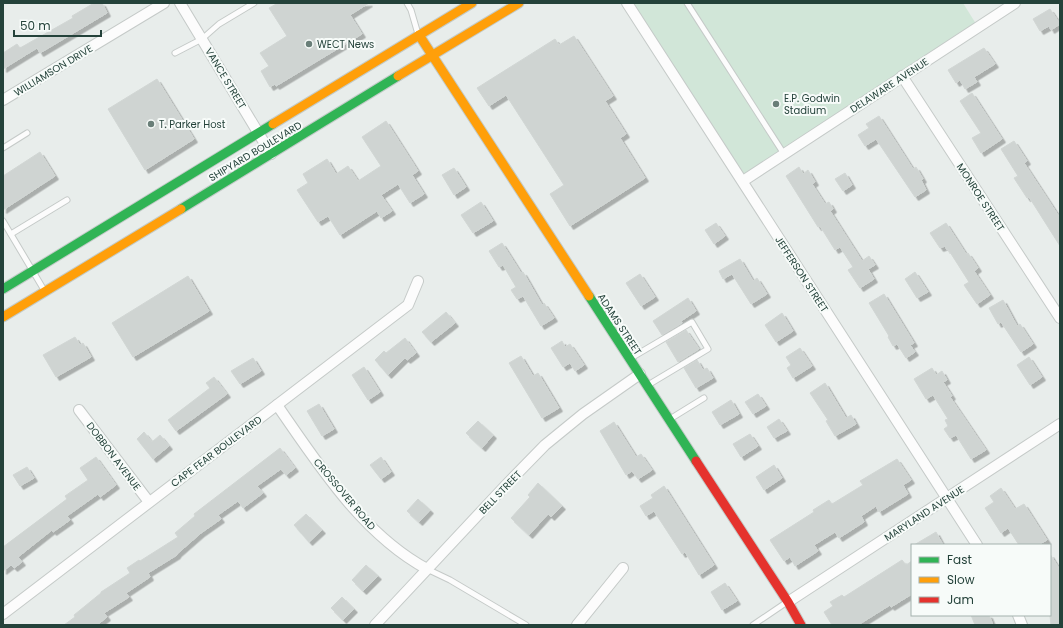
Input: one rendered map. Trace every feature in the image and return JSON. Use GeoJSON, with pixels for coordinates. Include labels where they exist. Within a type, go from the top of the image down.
{"type":"FeatureCollection","features":[{"type":"Feature","properties":{"kind":"main road","name":"SHIPYARD BOULEVARD"},"geometry":{"type":"LineString","coordinates":[[3,289],[472,3]]}},
{"type":"Feature","properties":{"kind":"main road","name":"SHIPYARD BOULEVARD"},"geometry":{"type":"LineString","coordinates":[[3,317],[519,3]]}},
{"type":"Feature","properties":{"kind":"main road","name":"ADAMS STREET"},"geometry":{"type":"LineString","coordinates":[[419,35],[788,602],[801,625]]}},
{"type":"Feature","properties":{"kind":"street","name":"WILLIAMSON DRIVE"},"geometry":{"type":"LineString","coordinates":[[3,100],[164,3]]}},
{"type":"Feature","properties":{"kind":"street","name":"VANCE STREET"},"geometry":{"type":"LineString","coordinates":[[180,3],[271,154]]}},
{"type":"Feature","properties":{"kind":"street","name":"JEFFERSON STREET"},"geometry":{"type":"LineString","coordinates":[[627,3],[976,544]]}},
{"type":"Feature","properties":{"kind":"street","name":"DELAWARE AVENUE"},"geometry":{"type":"LineString","coordinates":[[743,181],[1015,3]]}},
{"type":"Feature","properties":{"kind":"street","name":"MONROE STREET"},"geometry":{"type":"LineString","coordinates":[[902,76],[1060,318]]}},
{"type":"Feature","properties":{"kind":"street","name":"CAPE FEAR BOULEVARD"},"geometry":{"type":"LineString","coordinates":[[3,614],[408,305],[418,281]]}},
{"type":"Feature","properties":{"kind":"street","name":"BELL STREET"},"geometry":{"type":"LineString","coordinates":[[375,625],[545,445],[583,414],[640,374]]}},
{"type":"Feature","properties":{"kind":"street","name":"CROSSOVER ROAD"},"geometry":{"type":"LineString","coordinates":[[277,405],[345,498],[370,527],[413,562],[427,569]]}},
{"type":"Feature","properties":{"kind":"street","name":"DOBBON AVENUE"},"geometry":{"type":"LineString","coordinates":[[79,410],[149,502]]}},
{"type":"Feature","properties":{"kind":"street","name":"MARYLAND AVENUE"},"geometry":{"type":"LineString","coordinates":[[788,602],[1060,424]]}},
{"type":"Feature","properties":{"kind":"street"},"geometry":{"type":"LineString","coordinates":[[577,625],[623,568]]}},
{"type":"Feature","properties":{"kind":"lane"},"geometry":{"type":"LineString","coordinates":[[175,53],[202,39],[219,24],[254,3]]}},
{"type":"Feature","properties":{"kind":"lane"},"geometry":{"type":"LineString","coordinates":[[407,3],[411,10],[419,35]]}},
{"type":"Feature","properties":{"kind":"lane"},"geometry":{"type":"LineString","coordinates":[[687,3],[784,154]]}},
{"type":"Feature","properties":{"kind":"lane"},"geometry":{"type":"LineString","coordinates":[[3,148],[27,133]]}},
{"type":"Feature","properties":{"kind":"lane"},"geometry":{"type":"LineString","coordinates":[[12,234],[67,200]]}},
{"type":"Feature","properties":{"kind":"lane"},"geometry":{"type":"LineString","coordinates":[[3,221],[45,291]]}},
{"type":"Feature","properties":{"kind":"lane"},"geometry":{"type":"LineString","coordinates":[[630,359],[692,322],[708,349],[647,386]]}},
{"type":"Feature","properties":{"kind":"lane"},"geometry":{"type":"LineString","coordinates":[[669,420],[704,398]]}},
{"type":"Feature","properties":{"kind":"lane"},"geometry":{"type":"LineString","coordinates":[[427,569],[450,580],[526,625]]}},
{"type":"Feature","properties":{"kind":"lane"},"geometry":{"type":"LineString","coordinates":[[753,625],[788,602]]}},
{"type":"Feature","properties":{"kind":"green space","name":"E.P. Godwin Stadium"},"geometry":{"type":"Polygon","coordinates":[[[627,3],[963,3],[978,27],[743,181],[627,3]]]}},
{"type":"Feature","properties":{"kind":"building"},"geometry":{"type":"Polygon","coordinates":[[[94,3],[102,3],[107,13],[40,53],[37,48],[3,69],[3,53],[17,44],[20,48],[73,18],[72,16],[94,3]]]}},
{"type":"Feature","properties":{"kind":"building","name":"WECT News"},"geometry":{"type":"Polygon","coordinates":[[[278,3],[369,3],[350,15],[362,34],[276,86],[275,84],[270,87],[261,71],[269,66],[260,53],[287,36],[269,8],[278,3]]]}},
{"type":"Feature","properties":{"kind":"building"},"geometry":{"type":"Polygon","coordinates":[[[1050,9],[1060,24],[1051,30],[1049,26],[1040,31],[1033,19],[1050,9]]]}},
{"type":"Feature","properties":{"kind":"building"},"geometry":{"type":"Polygon","coordinates":[[[574,36],[613,96],[605,101],[626,134],[620,138],[645,178],[570,226],[550,194],[564,185],[506,95],[489,106],[477,88],[555,39],[559,45],[574,36]]]}},
{"type":"Feature","properties":{"kind":"building"},"geometry":{"type":"Polygon","coordinates":[[[984,48],[995,64],[974,77],[977,82],[965,89],[960,80],[956,83],[948,70],[984,48]]]}},
{"type":"Feature","properties":{"kind":"building","name":"T. Parker Host"},"geometry":{"type":"Polygon","coordinates":[[[157,79],[194,139],[145,170],[108,109],[157,79]]]}},
{"type":"Feature","properties":{"kind":"building"},"geometry":{"type":"Polygon","coordinates":[[[972,93],[1002,139],[981,153],[972,138],[981,133],[960,101],[972,93]]]}},
{"type":"Feature","properties":{"kind":"building"},"geometry":{"type":"Polygon","coordinates":[[[879,116],[913,169],[916,167],[923,179],[921,180],[926,190],[915,197],[876,139],[865,146],[858,135],[869,128],[866,124],[879,116]]]}},
{"type":"Feature","properties":{"kind":"building"},"geometry":{"type":"Polygon","coordinates":[[[386,121],[418,171],[412,175],[424,194],[410,203],[398,184],[381,195],[392,211],[381,218],[377,211],[340,235],[328,216],[318,222],[297,190],[308,183],[303,174],[327,159],[336,174],[348,166],[358,181],[381,166],[362,137],[386,121]]]}},
{"type":"Feature","properties":{"kind":"building"},"geometry":{"type":"Polygon","coordinates":[[[1014,141],[1027,161],[1024,163],[1060,218],[1060,246],[1029,197],[1027,198],[1014,178],[1018,176],[1001,149],[1014,141]]]}},
{"type":"Feature","properties":{"kind":"building"},"geometry":{"type":"Polygon","coordinates":[[[40,152],[55,176],[3,210],[3,176],[40,152]]]}},
{"type":"Feature","properties":{"kind":"building"},"geometry":{"type":"Polygon","coordinates":[[[799,167],[803,174],[808,170],[815,182],[812,184],[825,204],[829,202],[833,209],[830,211],[862,261],[869,256],[875,265],[868,269],[874,279],[860,288],[848,270],[853,267],[840,247],[835,250],[820,226],[818,227],[786,176],[799,167]]]}},
{"type":"Feature","properties":{"kind":"building"},"geometry":{"type":"Polygon","coordinates":[[[454,168],[466,187],[454,195],[442,175],[454,168]]]}},
{"type":"Feature","properties":{"kind":"building"},"geometry":{"type":"Polygon","coordinates":[[[845,173],[852,185],[843,191],[835,179],[845,173]]]}},
{"type":"Feature","properties":{"kind":"building"},"geometry":{"type":"Polygon","coordinates":[[[481,202],[493,221],[473,233],[461,215],[481,202]]]}},
{"type":"Feature","properties":{"kind":"building"},"geometry":{"type":"Polygon","coordinates":[[[716,223],[725,236],[714,244],[705,230],[716,223]]]}},
{"type":"Feature","properties":{"kind":"building"},"geometry":{"type":"Polygon","coordinates":[[[946,223],[966,254],[968,253],[978,268],[974,271],[990,295],[977,304],[964,285],[969,282],[948,249],[947,250],[945,246],[940,248],[930,233],[946,223]]]}},
{"type":"Feature","properties":{"kind":"building"},"geometry":{"type":"Polygon","coordinates":[[[502,243],[521,273],[523,272],[542,305],[544,303],[554,318],[541,326],[523,296],[517,299],[511,290],[516,287],[503,265],[499,267],[489,251],[502,243]]]}},
{"type":"Feature","properties":{"kind":"building"},"geometry":{"type":"Polygon","coordinates":[[[740,259],[753,281],[757,278],[767,294],[751,304],[732,274],[723,279],[719,271],[740,259]]]}},
{"type":"Feature","properties":{"kind":"building"},"geometry":{"type":"Polygon","coordinates":[[[915,272],[928,292],[917,298],[905,279],[915,272]]]}},
{"type":"Feature","properties":{"kind":"building"},"geometry":{"type":"Polygon","coordinates":[[[640,274],[655,297],[641,306],[626,283],[640,274]]]}},
{"type":"Feature","properties":{"kind":"building"},"geometry":{"type":"Polygon","coordinates":[[[188,276],[209,311],[133,357],[112,323],[188,276]]]}},
{"type":"Feature","properties":{"kind":"building"},"geometry":{"type":"Polygon","coordinates":[[[884,294],[914,343],[910,345],[915,352],[906,358],[897,344],[893,346],[888,337],[889,336],[869,303],[884,294]]]}},
{"type":"Feature","properties":{"kind":"building"},"geometry":{"type":"Polygon","coordinates":[[[688,298],[696,311],[681,321],[682,323],[662,335],[653,321],[688,298]]]}},
{"type":"Feature","properties":{"kind":"building"},"geometry":{"type":"Polygon","coordinates":[[[1003,300],[1017,326],[1020,324],[1033,344],[1021,352],[1001,322],[998,324],[989,308],[1003,300]]]}},
{"type":"Feature","properties":{"kind":"building"},"geometry":{"type":"Polygon","coordinates":[[[446,312],[455,323],[431,342],[422,332],[446,312]]]}},
{"type":"Feature","properties":{"kind":"building"},"geometry":{"type":"Polygon","coordinates":[[[782,313],[793,331],[776,342],[765,325],[782,313]]]}},
{"type":"Feature","properties":{"kind":"building"},"geometry":{"type":"Polygon","coordinates":[[[686,330],[699,349],[678,362],[666,342],[686,330]]]}},
{"type":"Feature","properties":{"kind":"building"},"geometry":{"type":"Polygon","coordinates":[[[75,337],[80,345],[83,343],[91,357],[56,377],[43,355],[75,337]]]}},
{"type":"Feature","properties":{"kind":"building"},"geometry":{"type":"Polygon","coordinates":[[[405,338],[416,353],[407,360],[405,358],[388,375],[375,360],[384,351],[386,353],[405,338]]]}},
{"type":"Feature","properties":{"kind":"building"},"geometry":{"type":"Polygon","coordinates":[[[562,341],[565,347],[570,344],[584,365],[575,371],[570,363],[563,367],[551,348],[562,341]]]}},
{"type":"Feature","properties":{"kind":"building"},"geometry":{"type":"Polygon","coordinates":[[[800,348],[812,366],[793,378],[787,368],[791,365],[786,357],[800,348]]]}},
{"type":"Feature","properties":{"kind":"building"},"geometry":{"type":"Polygon","coordinates":[[[521,356],[533,376],[538,373],[559,408],[542,418],[509,363],[521,356]]]}},
{"type":"Feature","properties":{"kind":"building"},"geometry":{"type":"Polygon","coordinates":[[[1029,357],[1042,377],[1030,385],[1017,365],[1029,357]]]}},
{"type":"Feature","properties":{"kind":"building"},"geometry":{"type":"Polygon","coordinates":[[[253,358],[261,371],[240,384],[231,371],[253,358]]]}},
{"type":"Feature","properties":{"kind":"building"},"geometry":{"type":"Polygon","coordinates":[[[697,360],[703,370],[707,368],[713,378],[696,388],[684,368],[697,360]]]}},
{"type":"Feature","properties":{"kind":"building"},"geometry":{"type":"Polygon","coordinates":[[[364,367],[380,392],[368,400],[352,375],[364,367]]]}},
{"type":"Feature","properties":{"kind":"building"},"geometry":{"type":"Polygon","coordinates":[[[932,368],[936,375],[942,371],[947,380],[943,382],[952,396],[950,397],[986,450],[971,459],[956,435],[950,438],[944,429],[948,426],[945,420],[948,419],[933,395],[926,399],[914,379],[932,368]]]}},
{"type":"Feature","properties":{"kind":"building"},"geometry":{"type":"Polygon","coordinates":[[[214,377],[227,394],[176,431],[168,420],[210,388],[206,383],[214,377]]]}},
{"type":"Feature","properties":{"kind":"building"},"geometry":{"type":"Polygon","coordinates":[[[825,383],[846,418],[851,415],[856,424],[835,436],[826,421],[828,420],[810,393],[825,383]]]}},
{"type":"Feature","properties":{"kind":"building"},"geometry":{"type":"Polygon","coordinates":[[[758,394],[766,406],[753,414],[745,402],[758,394]]]}},
{"type":"Feature","properties":{"kind":"building"},"geometry":{"type":"Polygon","coordinates":[[[731,400],[739,414],[720,425],[712,412],[731,400]]]}},
{"type":"Feature","properties":{"kind":"building"},"geometry":{"type":"Polygon","coordinates":[[[319,404],[334,429],[322,436],[307,411],[319,404]]]}},
{"type":"Feature","properties":{"kind":"building"},"geometry":{"type":"Polygon","coordinates":[[[779,419],[787,431],[774,438],[767,427],[779,419]]]}},
{"type":"Feature","properties":{"kind":"building"},"geometry":{"type":"Polygon","coordinates":[[[478,421],[493,435],[482,448],[466,433],[478,421]]]}},
{"type":"Feature","properties":{"kind":"building"},"geometry":{"type":"Polygon","coordinates":[[[614,422],[636,457],[641,454],[652,470],[638,479],[632,471],[626,475],[600,431],[614,422]]]}},
{"type":"Feature","properties":{"kind":"building"},"geometry":{"type":"Polygon","coordinates":[[[144,432],[152,442],[160,435],[169,446],[153,459],[137,439],[144,432]]]}},
{"type":"Feature","properties":{"kind":"building"},"geometry":{"type":"Polygon","coordinates":[[[750,434],[758,446],[741,457],[733,444],[750,434]]]}},
{"type":"Feature","properties":{"kind":"building"},"geometry":{"type":"Polygon","coordinates":[[[280,448],[295,468],[286,475],[281,469],[257,486],[263,493],[243,508],[238,501],[218,515],[221,519],[201,533],[177,555],[148,573],[150,577],[126,593],[129,597],[104,613],[107,617],[97,625],[64,625],[75,617],[74,615],[101,592],[130,573],[127,568],[178,537],[175,533],[195,516],[194,514],[280,448]]]}},
{"type":"Feature","properties":{"kind":"building"},"geometry":{"type":"Polygon","coordinates":[[[96,457],[116,485],[100,497],[98,494],[67,516],[70,520],[53,532],[52,530],[18,557],[22,562],[14,568],[11,565],[3,571],[3,547],[67,499],[65,496],[88,480],[80,468],[96,457]]]}},
{"type":"Feature","properties":{"kind":"building"},"geometry":{"type":"Polygon","coordinates":[[[381,457],[391,472],[381,479],[370,465],[381,457]]]}},
{"type":"Feature","properties":{"kind":"building"},"geometry":{"type":"Polygon","coordinates":[[[897,459],[911,480],[903,485],[908,494],[879,512],[876,506],[861,516],[864,522],[839,538],[835,532],[814,545],[818,551],[795,566],[790,557],[784,561],[770,540],[814,512],[813,510],[829,500],[832,504],[863,485],[860,481],[897,459]]]}},
{"type":"Feature","properties":{"kind":"building"},"geometry":{"type":"Polygon","coordinates":[[[774,465],[782,478],[764,490],[756,477],[774,465]]]}},
{"type":"Feature","properties":{"kind":"building"},"geometry":{"type":"Polygon","coordinates":[[[27,467],[34,478],[20,486],[13,475],[27,467]]]}},
{"type":"Feature","properties":{"kind":"building"},"geometry":{"type":"Polygon","coordinates":[[[538,483],[562,506],[551,517],[548,514],[529,535],[511,518],[530,497],[528,495],[538,483]]]}},
{"type":"Feature","properties":{"kind":"building"},"geometry":{"type":"Polygon","coordinates":[[[664,486],[714,565],[699,575],[685,552],[682,554],[654,511],[646,516],[640,506],[653,498],[651,495],[664,486]]]}},
{"type":"Feature","properties":{"kind":"building"},"geometry":{"type":"Polygon","coordinates":[[[1001,488],[1015,509],[1024,504],[1047,540],[1040,544],[1018,544],[1008,528],[1001,533],[985,508],[994,502],[990,496],[1001,488]]]}},
{"type":"Feature","properties":{"kind":"building"},"geometry":{"type":"Polygon","coordinates":[[[418,499],[430,510],[419,522],[407,511],[418,499]]]}},
{"type":"Feature","properties":{"kind":"building"},"geometry":{"type":"Polygon","coordinates":[[[306,514],[322,530],[309,542],[294,525],[306,514]]]}},
{"type":"Feature","properties":{"kind":"building"},"geometry":{"type":"Polygon","coordinates":[[[936,532],[942,544],[916,544],[936,532]]]}},
{"type":"Feature","properties":{"kind":"building"},"geometry":{"type":"Polygon","coordinates":[[[1051,556],[1060,570],[1060,625],[1051,625],[1051,556]]]}},
{"type":"Feature","properties":{"kind":"building"},"geometry":{"type":"Polygon","coordinates":[[[902,560],[906,565],[911,562],[911,595],[891,607],[890,605],[858,625],[832,625],[824,612],[833,606],[830,602],[842,595],[844,597],[902,560]]]}},
{"type":"Feature","properties":{"kind":"building"},"geometry":{"type":"Polygon","coordinates":[[[366,565],[378,576],[363,591],[352,580],[366,565]]]}},
{"type":"Feature","properties":{"kind":"building"},"geometry":{"type":"Polygon","coordinates":[[[725,583],[737,601],[722,610],[711,592],[725,583]]]}},
{"type":"Feature","properties":{"kind":"building"},"geometry":{"type":"Polygon","coordinates":[[[342,597],[354,609],[343,620],[331,608],[342,597]]]}},
{"type":"Feature","properties":{"kind":"building"},"geometry":{"type":"Polygon","coordinates":[[[971,616],[989,616],[993,625],[975,625],[971,616]]]}},
{"type":"Feature","properties":{"kind":"traffic: fast"},"geometry":{"type":"LineString","coordinates":[[181,209],[398,76]]}},
{"type":"Feature","properties":{"kind":"traffic: fast"},"geometry":{"type":"LineString","coordinates":[[3,289],[273,124]]}},
{"type":"Feature","properties":{"kind":"traffic: fast"},"geometry":{"type":"LineString","coordinates":[[589,296],[696,461]]}},
{"type":"Feature","properties":{"kind":"traffic: slow"},"geometry":{"type":"LineString","coordinates":[[273,124],[472,3]]}},
{"type":"Feature","properties":{"kind":"traffic: slow"},"geometry":{"type":"LineString","coordinates":[[398,76],[519,3]]}},
{"type":"Feature","properties":{"kind":"traffic: slow"},"geometry":{"type":"LineString","coordinates":[[419,35],[589,296]]}},
{"type":"Feature","properties":{"kind":"traffic: slow"},"geometry":{"type":"LineString","coordinates":[[3,317],[181,209]]}},
{"type":"Feature","properties":{"kind":"traffic: jam"},"geometry":{"type":"LineString","coordinates":[[696,461],[788,602],[801,625]]}},
{"type":"Feature","properties":{"kind":"place","name":"WECT News"},"geometry":{"type":"Point","coordinates":[309,44]}},
{"type":"Feature","properties":{"kind":"place","name":"E.P. Godwin Stadium"},"geometry":{"type":"Point","coordinates":[776,104]}},
{"type":"Feature","properties":{"kind":"place","name":"T. Parker Host"},"geometry":{"type":"Point","coordinates":[151,124]}}]}
